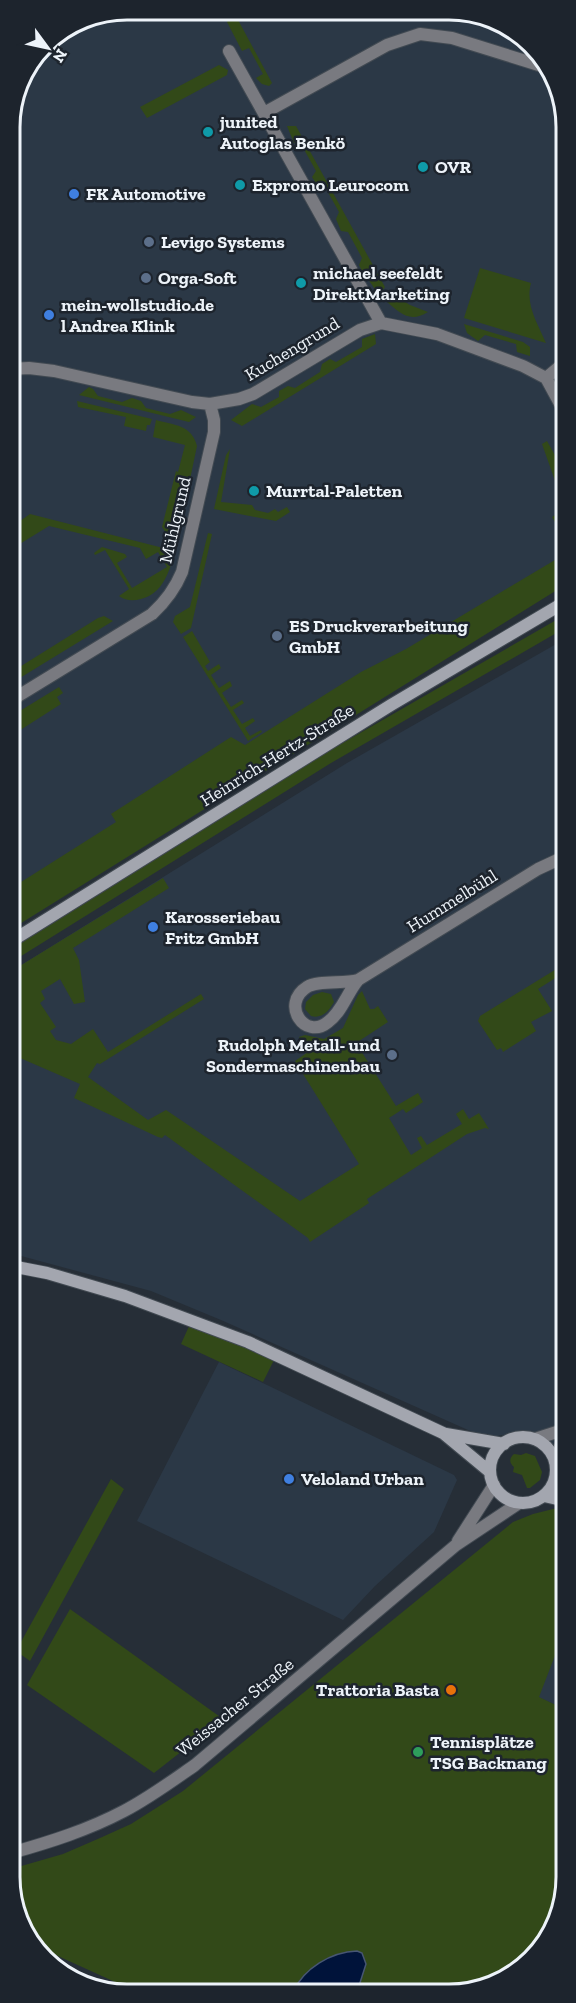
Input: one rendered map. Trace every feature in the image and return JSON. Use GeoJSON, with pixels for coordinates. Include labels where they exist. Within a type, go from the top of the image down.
{"type":"FeatureCollection","features":[{"type":"Feature","properties":{"kind":"street"},"geometry":{"type":"LineString","coordinates":[[264,113],[378,49],[405,37],[420,34],[452,38],[535,64]]}},
{"type":"Feature","properties":{"kind":"street"},"geometry":{"type":"LineString","coordinates":[[229,51],[381,323],[437,334],[524,366],[546,378],[556,396]]}},
{"type":"Feature","properties":{"kind":"street","name":"Kuchengrund"},"geometry":{"type":"LineString","coordinates":[[20,368],[54,371],[210,404],[239,399],[258,391],[360,330],[381,323]]}},
{"type":"Feature","properties":{"kind":"street"},"geometry":{"type":"LineString","coordinates":[[546,378],[556,370]]}},
{"type":"Feature","properties":{"kind":"street","name":"Mühlgrund"},"geometry":{"type":"LineString","coordinates":[[20,695],[152,614],[161,606],[176,585],[182,572],[214,432],[210,404]]}},
{"type":"Feature","properties":{"kind":"street","name":"Heinrich-Hertz-Straße"},"geometry":{"type":"LineString","coordinates":[[20,936],[391,705],[556,607]]}},
{"type":"Feature","properties":{"kind":"street","name":"Hummelbühl"},"geometry":{"type":"LineString","coordinates":[[358,980],[334,1017],[327,1023],[320,1027],[311,1027],[303,1024],[297,1016],[296,1000],[306,987],[312,984],[347,983],[358,980],[538,869],[556,861]]}},
{"type":"Feature","properties":{"kind":"street"},"geometry":{"type":"LineString","coordinates":[[20,1268],[86,1284],[165,1309],[248,1342],[443,1433],[490,1472]]}},
{"type":"Feature","properties":{"kind":"street"},"geometry":{"type":"LineString","coordinates":[[443,1433],[504,1444]]}},
{"type":"Feature","properties":{"kind":"street"},"geometry":{"type":"LineString","coordinates":[[519,1503],[502,1496],[494,1485],[490,1472],[493,1456],[504,1444],[517,1438],[535,1439],[556,1433]]}},
{"type":"Feature","properties":{"kind":"street"},"geometry":{"type":"LineString","coordinates":[[535,1439],[549,1449],[556,1463]]}},
{"type":"Feature","properties":{"kind":"street"},"geometry":{"type":"LineString","coordinates":[[544,1496],[556,1476]]}},
{"type":"Feature","properties":{"kind":"street","name":"Weissacher Straße"},"geometry":{"type":"LineString","coordinates":[[456,1545],[494,1485]]}},
{"type":"Feature","properties":{"kind":"street","name":"Weissacher Straße"},"geometry":{"type":"LineString","coordinates":[[20,1850],[89,1827],[123,1812],[155,1793],[195,1766],[456,1545],[519,1503],[532,1502],[544,1496],[556,1499]]}},
{"type":"Feature","properties":{"kind":"shaded area"},"geometry":{"type":"Polygon","coordinates":[[[120,20],[463,20],[484,25],[503,34],[525,51],[542,73],[551,92],[556,120],[556,571],[20,906],[20,113],[34,73],[51,51],[73,34],[92,25],[120,20]]]}},
{"type":"Feature","properties":{"kind":"shaded area"},"geometry":{"type":"Polygon","coordinates":[[[556,644],[556,1449],[536,1436],[509,1434],[486,1438],[151,1291],[20,1256],[20,966],[347,763],[556,644]]]}},
{"type":"Feature","properties":{"kind":"shaded area"},"geometry":{"type":"Polygon","coordinates":[[[219,1362],[454,1475],[457,1480],[434,1532],[375,1586],[343,1620],[137,1521],[219,1362]]]}},
{"type":"Feature","properties":{"kind":"shaded area"},"geometry":{"type":"Polygon","coordinates":[[[556,1652],[556,1705],[538,1697],[556,1652]]]}},
{"type":"Feature","properties":{"kind":"green space"},"geometry":{"type":"Polygon","coordinates":[[[238,20],[272,83],[269,86],[262,84],[256,78],[263,74],[249,48],[242,51],[227,22],[238,20]]]}},
{"type":"Feature","properties":{"kind":"green space"},"geometry":{"type":"Polygon","coordinates":[[[219,65],[228,70],[227,75],[147,118],[140,107],[219,65]]]}},
{"type":"Feature","properties":{"kind":"green space"},"geometry":{"type":"Polygon","coordinates":[[[287,126],[296,126],[385,287],[379,295],[359,265],[362,258],[348,232],[341,231],[336,219],[339,212],[324,185],[317,185],[312,177],[316,171],[301,144],[294,143],[287,126]]]}},
{"type":"Feature","properties":{"kind":"green space"},"geometry":{"type":"Polygon","coordinates":[[[480,268],[531,283],[531,307],[546,343],[464,318],[480,268]]]}},
{"type":"Feature","properties":{"kind":"green space"},"geometry":{"type":"Polygon","coordinates":[[[389,292],[410,305],[428,312],[416,317],[406,316],[386,301],[389,292]]]}},
{"type":"Feature","properties":{"kind":"green space"},"geometry":{"type":"Polygon","coordinates":[[[464,324],[523,342],[530,347],[530,356],[517,352],[516,344],[485,335],[478,341],[467,333],[464,324]]]}},
{"type":"Feature","properties":{"kind":"green space"},"geometry":{"type":"Polygon","coordinates":[[[375,334],[376,344],[242,426],[231,420],[252,404],[261,407],[279,397],[279,391],[288,386],[295,388],[320,372],[322,364],[330,359],[336,362],[362,347],[362,339],[375,334]]]}},
{"type":"Feature","properties":{"kind":"green space"},"geometry":{"type":"Polygon","coordinates":[[[89,387],[98,396],[122,402],[132,398],[141,401],[146,408],[170,414],[181,410],[196,417],[189,422],[79,395],[89,387]]]}},
{"type":"Feature","properties":{"kind":"green space"},"geometry":{"type":"Polygon","coordinates":[[[77,401],[152,419],[146,431],[124,426],[126,417],[78,407],[77,401]]]}},
{"type":"Feature","properties":{"kind":"green space"},"geometry":{"type":"Polygon","coordinates":[[[156,420],[187,430],[195,439],[197,446],[180,527],[174,535],[166,533],[162,527],[185,445],[153,437],[156,420]]]}},
{"type":"Feature","properties":{"kind":"green space"},"geometry":{"type":"Polygon","coordinates":[[[547,441],[556,457],[556,484],[542,444],[547,441]]]}},
{"type":"Feature","properties":{"kind":"green space"},"geometry":{"type":"Polygon","coordinates":[[[230,449],[221,502],[252,505],[255,510],[268,513],[275,509],[278,512],[287,507],[290,512],[276,521],[214,509],[226,455],[230,449]]]}},
{"type":"Feature","properties":{"kind":"green space"},"geometry":{"type":"Polygon","coordinates":[[[30,514],[175,551],[168,573],[155,592],[141,599],[124,599],[119,596],[129,589],[105,550],[95,555],[94,553],[102,547],[125,554],[127,557],[117,563],[132,588],[167,567],[158,552],[146,559],[140,548],[49,526],[20,544],[20,521],[30,514]]]}},
{"type":"Feature","properties":{"kind":"green space"},"geometry":{"type":"Polygon","coordinates":[[[208,533],[212,534],[191,628],[181,634],[173,622],[175,616],[190,607],[208,533]]]}},
{"type":"Feature","properties":{"kind":"green space"},"geometry":{"type":"Polygon","coordinates":[[[556,559],[556,591],[20,924],[20,883],[116,822],[111,814],[231,737],[245,745],[361,672],[406,649],[556,559]]]}},
{"type":"Feature","properties":{"kind":"green space"},"geometry":{"type":"Polygon","coordinates":[[[104,616],[113,621],[20,678],[20,667],[104,616]]]}},
{"type":"Feature","properties":{"kind":"green space"},"geometry":{"type":"Polygon","coordinates":[[[556,620],[556,633],[331,763],[20,957],[20,944],[334,748],[556,620]]]}},
{"type":"Feature","properties":{"kind":"green space"},"geometry":{"type":"Polygon","coordinates":[[[192,631],[210,662],[205,666],[208,671],[219,664],[221,668],[211,675],[219,688],[230,681],[232,686],[222,693],[231,707],[242,700],[244,703],[233,710],[242,724],[253,718],[255,721],[245,728],[250,736],[261,730],[262,732],[248,741],[183,637],[192,631]]]}},
{"type":"Feature","properties":{"kind":"green space"},"geometry":{"type":"Polygon","coordinates":[[[59,687],[63,693],[57,697],[61,704],[20,730],[20,711],[59,687]]]}},
{"type":"Feature","properties":{"kind":"green space"},"geometry":{"type":"Polygon","coordinates":[[[163,878],[169,888],[73,948],[79,960],[85,1002],[74,1004],[60,979],[41,991],[45,999],[40,1003],[56,1027],[50,1031],[56,1040],[71,1044],[93,1029],[108,1052],[201,994],[204,999],[100,1064],[97,1063],[88,1077],[148,1120],[166,1110],[300,1201],[359,1164],[295,1061],[308,1052],[299,1037],[305,1035],[324,1039],[343,1028],[362,991],[370,1009],[378,1006],[388,1022],[356,1043],[396,1106],[418,1093],[423,1102],[406,1113],[403,1109],[389,1118],[411,1155],[422,1148],[417,1138],[421,1136],[427,1145],[462,1124],[456,1114],[463,1109],[469,1119],[479,1113],[489,1129],[485,1128],[467,1134],[367,1199],[369,1203],[310,1242],[308,1238],[165,1135],[162,1138],[158,1137],[74,1098],[80,1084],[20,1058],[20,966],[163,878]]]}},
{"type":"Feature","properties":{"kind":"green space"},"geometry":{"type":"Polygon","coordinates":[[[556,969],[556,978],[538,989],[552,1011],[531,1022],[536,1031],[503,1052],[501,1048],[497,1050],[478,1021],[480,1016],[556,969]]]}},
{"type":"Feature","properties":{"kind":"green space"},"geometry":{"type":"Polygon","coordinates":[[[322,992],[331,994],[334,1002],[325,1014],[311,1016],[305,1009],[306,1002],[313,995],[322,992]]]}},
{"type":"Feature","properties":{"kind":"green space"},"geometry":{"type":"Polygon","coordinates":[[[190,1324],[274,1360],[263,1382],[181,1344],[190,1324]]]}},
{"type":"Feature","properties":{"kind":"green space"},"geometry":{"type":"Polygon","coordinates":[[[526,1453],[535,1456],[542,1472],[540,1480],[530,1488],[527,1488],[522,1475],[513,1472],[514,1467],[510,1460],[514,1454],[526,1453]]]}},
{"type":"Feature","properties":{"kind":"green space"},"geometry":{"type":"Polygon","coordinates":[[[111,1479],[124,1489],[30,1661],[20,1654],[20,1644],[111,1479]]]}},
{"type":"Feature","properties":{"kind":"green space","name":"Tennisplätze TSG Backnang"},"geometry":{"type":"Polygon","coordinates":[[[556,1508],[556,1653],[539,1697],[556,1705],[556,1883],[551,1911],[542,1930],[520,1957],[484,1978],[449,1984],[127,1984],[118,1983],[51,1952],[38,1936],[25,1911],[20,1883],[20,1866],[63,1854],[131,1824],[183,1791],[513,1522],[556,1508]]]}},
{"type":"Feature","properties":{"kind":"green space"},"geometry":{"type":"Polygon","coordinates":[[[70,1609],[223,1719],[154,1773],[27,1685],[70,1609]]]}},
{"type":"Feature","properties":{"kind":"water"},"geometry":{"type":"Polygon","coordinates":[[[347,1952],[362,1953],[366,1964],[360,1984],[297,1984],[319,1963],[347,1952]]]}},
{"type":"Feature","properties":{"kind":"place","name":"junited Autoglas Benkö"},"geometry":{"type":"Point","coordinates":[208,132]}},
{"type":"Feature","properties":{"kind":"place","name":"OVR"},"geometry":{"type":"Point","coordinates":[423,167]}},
{"type":"Feature","properties":{"kind":"place","name":"Expromo Leurocom"},"geometry":{"type":"Point","coordinates":[240,185]}},
{"type":"Feature","properties":{"kind":"place","name":"FK Automotive"},"geometry":{"type":"Point","coordinates":[74,194]}},
{"type":"Feature","properties":{"kind":"place","name":"Levigo Systems"},"geometry":{"type":"Point","coordinates":[149,242]}},
{"type":"Feature","properties":{"kind":"place","name":"Orga-Soft"},"geometry":{"type":"Point","coordinates":[146,278]}},
{"type":"Feature","properties":{"kind":"place","name":"michael seefeldt DirektMarketing"},"geometry":{"type":"Point","coordinates":[301,283]}},
{"type":"Feature","properties":{"kind":"place","name":"mein-wollstudio.de l Andrea Klink"},"geometry":{"type":"Point","coordinates":[49,315]}},
{"type":"Feature","properties":{"kind":"place","name":"Murrtal-Paletten"},"geometry":{"type":"Point","coordinates":[254,491]}},
{"type":"Feature","properties":{"kind":"place","name":"ES Druckverarbeitung GmbH"},"geometry":{"type":"Point","coordinates":[277,636]}},
{"type":"Feature","properties":{"kind":"place","name":"Karosseriebau Fritz GmbH"},"geometry":{"type":"Point","coordinates":[153,927]}},
{"type":"Feature","properties":{"kind":"place","name":"Rudolph Metall- und Sondermaschinenbau"},"geometry":{"type":"Point","coordinates":[392,1055]}},
{"type":"Feature","properties":{"kind":"place","name":"Veloland Urban"},"geometry":{"type":"Point","coordinates":[289,1479]}},
{"type":"Feature","properties":{"kind":"place","name":"Trattoria Basta"},"geometry":{"type":"Point","coordinates":[451,1690]}},
{"type":"Feature","properties":{"kind":"place","name":"Tennisplätze TSG Backnang"},"geometry":{"type":"Point","coordinates":[418,1752]}}]}
